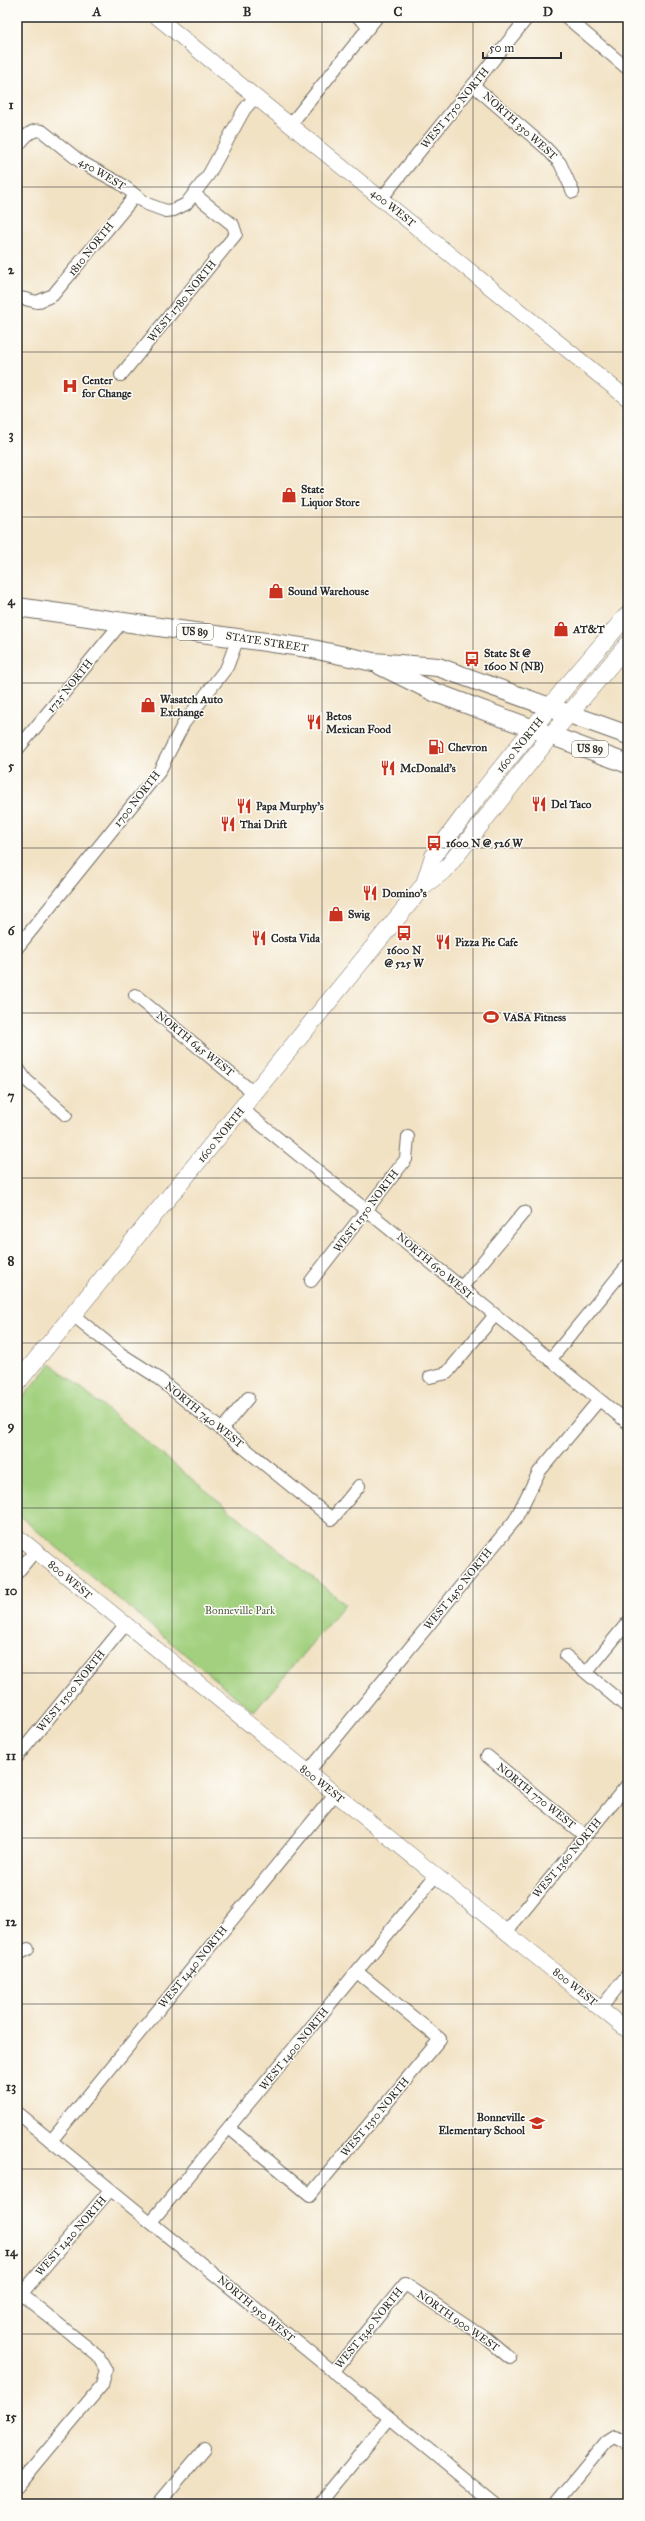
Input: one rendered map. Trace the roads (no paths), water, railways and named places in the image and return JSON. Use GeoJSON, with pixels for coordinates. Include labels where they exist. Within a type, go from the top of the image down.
{"type":"FeatureCollection","features":[{"type":"Feature","properties":{"kind":"main road","name":"STATE STREET"},"geometry":{"type":"LineString","coordinates":[[17,607],[308,648],[373,662],[438,666],[571,713],[628,735]]}},
{"type":"Feature","properties":{"kind":"main road","name":"1600 NORTH"},"geometry":{"type":"LineString","coordinates":[[424,885],[433,858],[551,706],[628,614]]}},
{"type":"Feature","properties":{"kind":"main road","name":"1600 NORTH"},"geometry":{"type":"LineString","coordinates":[[17,1383],[255,1094],[424,885],[445,870],[552,734],[628,644]]}},
{"type":"Feature","properties":{"kind":"main road","name":"STATE STREET"},"geometry":{"type":"LineString","coordinates":[[373,662],[434,692],[552,734],[628,764]]}},
{"type":"Feature","properties":{"kind":"street","name":"400 WEST"},"geometry":{"type":"LineString","coordinates":[[157,17],[628,399]]}},
{"type":"Feature","properties":{"kind":"street"},"geometry":{"type":"LineString","coordinates":[[290,125],[373,22],[358,17]]}},
{"type":"Feature","properties":{"kind":"street","name":"WEST 1750 NORTH"},"geometry":{"type":"LineString","coordinates":[[381,199],[528,17]]}},
{"type":"Feature","properties":{"kind":"street"},"geometry":{"type":"LineString","coordinates":[[566,17],[628,69]]}},
{"type":"Feature","properties":{"kind":"street","name":"NORTH 350 WEST"},"geometry":{"type":"LineString","coordinates":[[473,85],[546,148],[560,163],[573,192]]}},
{"type":"Feature","properties":{"kind":"street"},"geometry":{"type":"LineString","coordinates":[[194,194],[209,174],[244,110],[255,97]]}},
{"type":"Feature","properties":{"kind":"street","name":"450 WEST"},"geometry":{"type":"LineString","coordinates":[[17,147],[30,132],[37,130],[42,131],[80,162],[121,184],[135,196],[152,207],[166,211],[174,210],[186,204],[194,194]]}},
{"type":"Feature","properties":{"kind":"street","name":"WEST 1780 NORTH"},"geometry":{"type":"LineString","coordinates":[[122,374],[234,239],[236,230],[233,225],[194,194]]}},
{"type":"Feature","properties":{"kind":"street","name":"1810 NORTH"},"geometry":{"type":"LineString","coordinates":[[17,298],[32,301],[45,300],[68,278],[135,196]]}},
{"type":"Feature","properties":{"kind":"street","name":"1725 NORTH"},"geometry":{"type":"LineString","coordinates":[[17,750],[122,622]]}},
{"type":"Feature","properties":{"kind":"street","name":"1700 NORTH"},"geometry":{"type":"LineString","coordinates":[[17,948],[159,772],[184,723],[227,667],[238,638]]}},
{"type":"Feature","properties":{"kind":"street","name":"NORTH 645 WEST"},"geometry":{"type":"LineString","coordinates":[[135,995],[255,1094]]}},
{"type":"Feature","properties":{"kind":"street"},"geometry":{"type":"LineString","coordinates":[[17,1067],[26,1080],[66,1115]]}},
{"type":"Feature","properties":{"kind":"street","name":"NORTH 650 WEST"},"geometry":{"type":"LineString","coordinates":[[242,1109],[628,1423]]}},
{"type":"Feature","properties":{"kind":"street","name":"WEST 1550 NORTH"},"geometry":{"type":"LineString","coordinates":[[311,1281],[368,1210],[376,1194],[406,1159],[408,1137]]}},
{"type":"Feature","properties":{"kind":"street"},"geometry":{"type":"LineString","coordinates":[[461,1288],[524,1212]]}},
{"type":"Feature","properties":{"kind":"street"},"geometry":{"type":"LineString","coordinates":[[550,1360],[628,1265]]}},
{"type":"Feature","properties":{"kind":"street","name":"NORTH 740 WEST"},"geometry":{"type":"LineString","coordinates":[[73,1315],[121,1354],[154,1375],[332,1519],[359,1486]]}},
{"type":"Feature","properties":{"kind":"street"},"geometry":{"type":"LineString","coordinates":[[430,1377],[447,1373],[495,1315]]}},
{"type":"Feature","properties":{"kind":"street"},"geometry":{"type":"LineString","coordinates":[[222,1429],[248,1398]]}},
{"type":"Feature","properties":{"kind":"street","name":"WEST 1450 NORTH"},"geometry":{"type":"LineString","coordinates":[[308,1772],[515,1520],[539,1472],[599,1400]]}},
{"type":"Feature","properties":{"kind":"street","name":"800 WEST"},"geometry":{"type":"LineString","coordinates":[[17,1536],[125,1625],[507,1931],[628,2031]]}},
{"type":"Feature","properties":{"kind":"street"},"geometry":{"type":"LineString","coordinates":[[17,1573],[35,1551]]}},
{"type":"Feature","properties":{"kind":"street"},"geometry":{"type":"LineString","coordinates":[[587,1672],[628,1622]]}},
{"type":"Feature","properties":{"kind":"street","name":"WEST 1500 NORTH"},"geometry":{"type":"LineString","coordinates":[[17,1757],[125,1625]]}},
{"type":"Feature","properties":{"kind":"street"},"geometry":{"type":"LineString","coordinates":[[566,1656],[587,1672],[628,1708]]}},
{"type":"Feature","properties":{"kind":"street","name":"NORTH 770 WEST"},"geometry":{"type":"LineString","coordinates":[[487,1756],[585,1836]]}},
{"type":"Feature","properties":{"kind":"street","name":"WEST 1360 NORTH"},"geometry":{"type":"LineString","coordinates":[[507,1931],[628,1784]]}},
{"type":"Feature","properties":{"kind":"street","name":"WEST 1440 NORTH"},"geometry":{"type":"LineString","coordinates":[[51,2141],[335,1794]]}},
{"type":"Feature","properties":{"kind":"street","name":"WEST 1400 NORTH"},"geometry":{"type":"LineString","coordinates":[[151,2222],[436,1875]]}},
{"type":"Feature","properties":{"kind":"street","name":"WEST 1350 NORTH"},"geometry":{"type":"LineString","coordinates":[[229,2128],[310,2195],[440,2039],[357,1972]]}},
{"type":"Feature","properties":{"kind":"street"},"geometry":{"type":"LineString","coordinates":[[601,2008],[628,1974]]}},
{"type":"Feature","properties":{"kind":"street","name":"NORTH 950 WEST"},"geometry":{"type":"LineString","coordinates":[[17,2113],[389,2419],[495,2504]]}},
{"type":"Feature","properties":{"kind":"street","name":"WEST 1420 NORTH"},"geometry":{"type":"LineString","coordinates":[[19,2297],[110,2190]]}},
{"type":"Feature","properties":{"kind":"street","name":"WEST 1340 NORTH"},"geometry":{"type":"LineString","coordinates":[[333,2372],[405,2284]]}},
{"type":"Feature","properties":{"kind":"street","name":"NORTH 900 WEST"},"geometry":{"type":"LineString","coordinates":[[405,2284],[486,2338],[510,2358]]}},
{"type":"Feature","properties":{"kind":"street"},"geometry":{"type":"LineString","coordinates":[[17,2487],[102,2385],[106,2370],[98,2356],[19,2297]]}},
{"type":"Feature","properties":{"kind":"street"},"geometry":{"type":"LineString","coordinates":[[319,2504],[389,2419]]}},
{"type":"Feature","properties":{"kind":"street"},"geometry":{"type":"LineString","coordinates":[[555,2504],[598,2450],[614,2437],[628,2443]]}},
{"type":"Feature","properties":{"kind":"street"},"geometry":{"type":"LineString","coordinates":[[158,2504],[204,2448]]}},
{"type":"Feature","properties":{"kind":"place","name":"Center for Change"},"geometry":{"type":"Point","coordinates":[70,386]}},
{"type":"Feature","properties":{"kind":"place","name":"State Liquor Store"},"geometry":{"type":"Point","coordinates":[289,495]}},
{"type":"Feature","properties":{"kind":"place","name":"Sound Warehouse"},"geometry":{"type":"Point","coordinates":[276,591]}},
{"type":"Feature","properties":{"kind":"place","name":"AT&T"},"geometry":{"type":"Point","coordinates":[561,629]}},
{"type":"Feature","properties":{"kind":"place","name":"State St @ 1600 N (NB)"},"geometry":{"type":"Point","coordinates":[472,659]}},
{"type":"Feature","properties":{"kind":"place","name":"Wasatch Auto Exchange"},"geometry":{"type":"Point","coordinates":[148,705]}},
{"type":"Feature","properties":{"kind":"place","name":"Betos Mexican Food"},"geometry":{"type":"Point","coordinates":[314,722]}},
{"type":"Feature","properties":{"kind":"place","name":"Chevron"},"geometry":{"type":"Point","coordinates":[436,747]}},
{"type":"Feature","properties":{"kind":"place","name":"McDonald's"},"geometry":{"type":"Point","coordinates":[388,768]}},
{"type":"Feature","properties":{"kind":"place","name":"Del Taco"},"geometry":{"type":"Point","coordinates":[539,804]}},
{"type":"Feature","properties":{"kind":"place","name":"Papa Murphy's"},"geometry":{"type":"Point","coordinates":[244,806]}},
{"type":"Feature","properties":{"kind":"place","name":"Thai Drift"},"geometry":{"type":"Point","coordinates":[228,824]}},
{"type":"Feature","properties":{"kind":"place","name":"1600 N @ 526 W"},"geometry":{"type":"Point","coordinates":[434,843]}},
{"type":"Feature","properties":{"kind":"place","name":"Domino's"},"geometry":{"type":"Point","coordinates":[370,893]}},
{"type":"Feature","properties":{"kind":"place","name":"Swig"},"geometry":{"type":"Point","coordinates":[336,914]}},
{"type":"Feature","properties":{"kind":"place","name":"1600 N @ 525 W"},"geometry":{"type":"Point","coordinates":[404,933]}},
{"type":"Feature","properties":{"kind":"place","name":"Costa Vida"},"geometry":{"type":"Point","coordinates":[259,938]}},
{"type":"Feature","properties":{"kind":"place","name":"Pizza Pie Cafe"},"geometry":{"type":"Point","coordinates":[443,942]}},
{"type":"Feature","properties":{"kind":"place","name":"VASA Fitness"},"geometry":{"type":"Point","coordinates":[491,1017]}},
{"type":"Feature","properties":{"kind":"place","name":"Bonneville Elementary School"},"geometry":{"type":"Point","coordinates":[537,2123]}},
{"type":"Feature","properties":{"kind":"park label","name":"Bonneville Park"},"geometry":{"type":"Point","coordinates":[240,1610]}}]}
